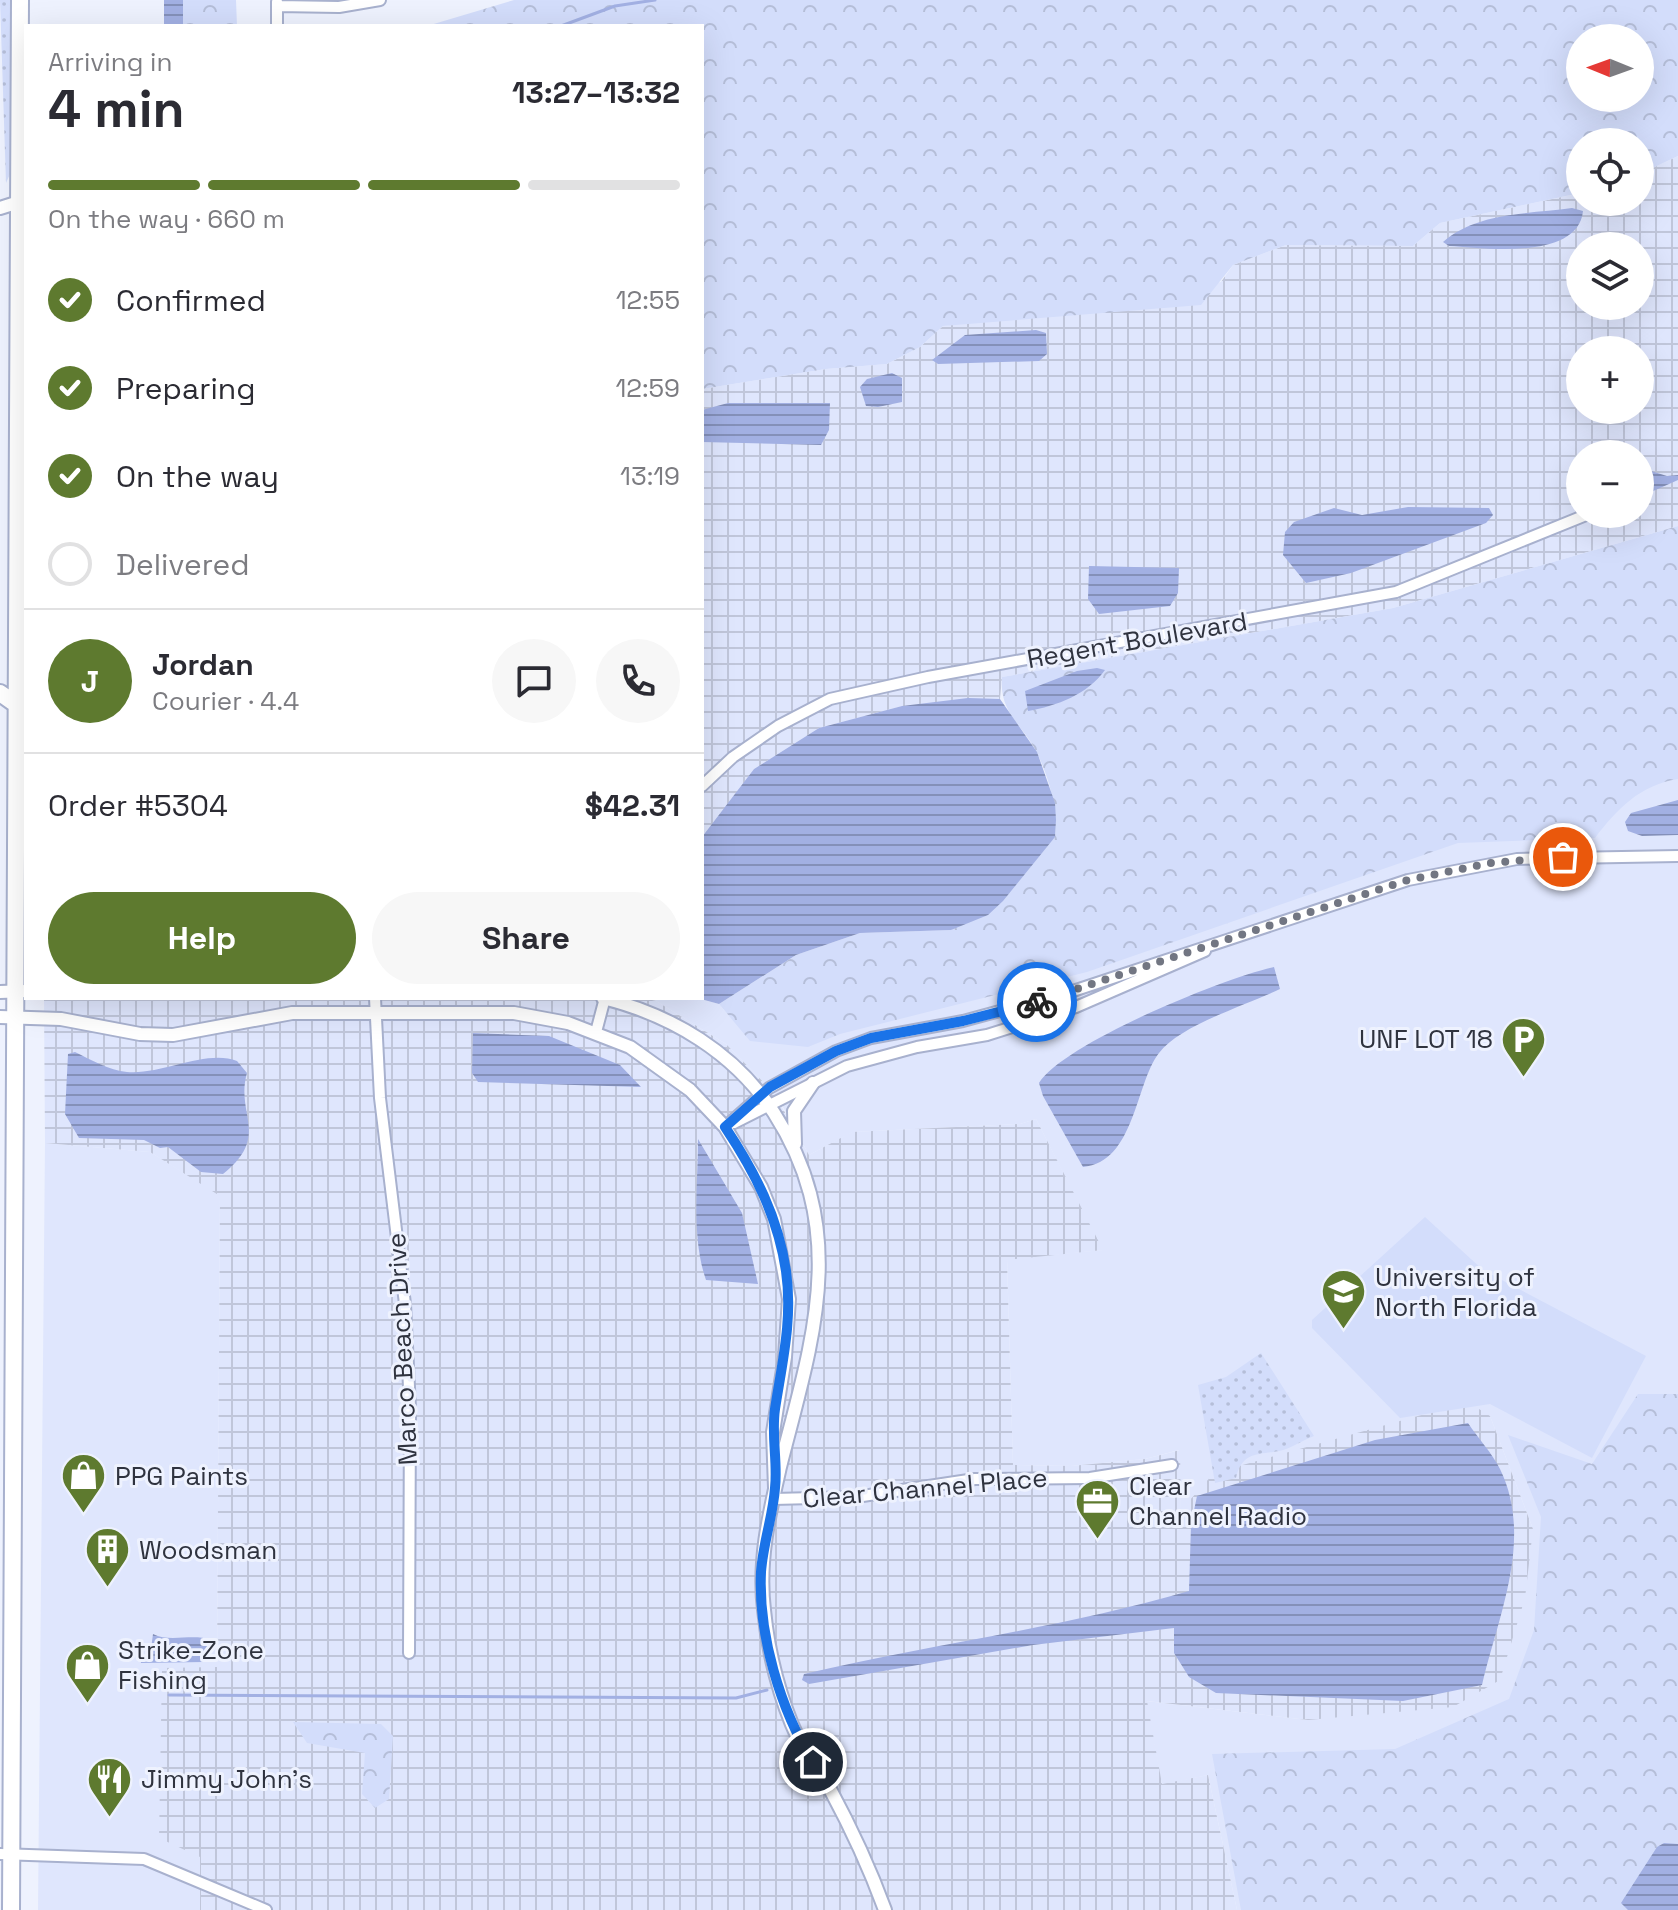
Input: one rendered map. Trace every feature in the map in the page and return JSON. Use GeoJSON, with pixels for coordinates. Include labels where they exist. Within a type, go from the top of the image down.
{"type":"FeatureCollection","features":[{"type":"Feature","properties":{"kind":"highway"},"geometry":{"type":"LineString","coordinates":[[11,1910],[6,1854],[8,1017],[14,992],[20,0]]}},
{"type":"Feature","properties":{"kind":"highway"},"geometry":{"type":"LineString","coordinates":[[0,693],[17,705]]}},
{"type":"Feature","properties":{"kind":"highway"},"geometry":{"type":"LineString","coordinates":[[0,710],[17,705]]}},
{"type":"Feature","properties":{"kind":"street"},"geometry":{"type":"LineString","coordinates":[[277,24],[277,3],[380,0]]}},
{"type":"Feature","properties":{"kind":"street"},"geometry":{"type":"LineString","coordinates":[[0,196],[19,202]]}},
{"type":"Feature","properties":{"kind":"street"},"geometry":{"type":"LineString","coordinates":[[0,208],[19,202]]}},
{"type":"Feature","properties":{"kind":"street","name":"Regent Boulevard"},"geometry":{"type":"LineString","coordinates":[[704,784],[733,757],[778,726],[830,699],[928,677],[1396,592],[1566,523]]}},
{"type":"Feature","properties":{"kind":"street"},"geometry":{"type":"LineString","coordinates":[[725,1127],[761,1094],[812,1062],[871,1038],[1011,1009],[1361,894],[1459,869],[1546,857],[1678,856]]}},
{"type":"Feature","properties":{"kind":"street"},"geometry":{"type":"LineString","coordinates":[[725,1127],[813,1083],[873,1058],[987,1035],[1034,1020],[1165,971],[1230,939]]}},
{"type":"Feature","properties":{"kind":"street","name":"Marco Beach Drive"},"geometry":{"type":"LineString","coordinates":[[375,1000],[380,1098],[405,1304],[410,1408],[409,1653]]}},
{"type":"Feature","properties":{"kind":"street"},"geometry":{"type":"LineString","coordinates":[[596,1032],[604,1000]]}},
{"type":"Feature","properties":{"kind":"street"},"geometry":{"type":"LineString","coordinates":[[610,1000],[668,1019],[699,1038],[761,1094],[796,1151],[817,1215],[821,1255],[819,1304],[774,1493],[761,1575],[773,1664],[798,1738],[829,1787],[871,1873],[885,1910]]}},
{"type":"Feature","properties":{"kind":"street"},"geometry":{"type":"LineString","coordinates":[[1011,1009],[1034,1020]]}},
{"type":"Feature","properties":{"kind":"street"},"geometry":{"type":"LineString","coordinates":[[8,1017],[61,1019],[140,1034],[173,1035],[292,1013],[514,1013],[596,1032],[660,1066],[725,1127],[761,1187],[778,1232],[786,1271],[788,1325],[773,1432],[774,1493]]}},
{"type":"Feature","properties":{"kind":"street"},"geometry":{"type":"LineString","coordinates":[[796,1151],[794,1111],[813,1083]]}},
{"type":"Feature","properties":{"kind":"street","name":"Clear Channel Place"},"geometry":{"type":"LineString","coordinates":[[774,1493],[856,1497],[975,1479],[1090,1478],[1172,1465]]}},
{"type":"Feature","properties":{"kind":"street"},"geometry":{"type":"LineString","coordinates":[[6,1854],[144,1859],[266,1910]]}},
{"type":"Feature","properties":{"kind":"shaded area"},"geometry":{"type":"Polygon","coordinates":[[[1678,156],[1678,526],[1393,608],[1002,677],[1000,699],[902,706],[819,728],[754,769],[704,839],[704,389],[826,369],[887,364],[920,347],[943,326],[1221,282],[1233,265],[1286,245],[1413,246],[1440,223],[1566,196],[1566,216],[1654,216],[1654,167],[1678,156]]]}},
{"type":"Feature","properties":{"kind":"shaded area","name":"University of North Florida"},"geometry":{"type":"Polygon","coordinates":[[[1678,636],[1678,1910],[1237,1910],[1208,1775],[1162,1785],[1146,1701],[1308,1720],[1533,1529],[1490,1416],[1181,1511],[1179,1450],[1145,1459],[1071,1466],[1013,1465],[1007,1259],[1102,1250],[1036,1119],[1020,1124],[853,1132],[809,1155],[777,1096],[726,1044],[652,1000],[704,1000],[719,1004],[729,1016],[961,940],[1678,636]]]}},
{"type":"Feature","properties":{"kind":"shaded area"},"geometry":{"type":"Polygon","coordinates":[[[44,1000],[652,1000],[726,1044],[774,1093],[809,1155],[852,1132],[1020,1124],[1036,1119],[1103,1250],[1007,1260],[1013,1465],[1071,1466],[1145,1459],[1180,1450],[1181,1510],[1214,1473],[1468,1402],[1490,1416],[1533,1529],[1525,1598],[1500,1680],[1453,1707],[1308,1720],[1147,1701],[1162,1784],[1208,1775],[1237,1910],[200,1910],[200,1857],[159,1838],[162,1668],[217,1667],[220,1196],[150,1152],[45,1143],[44,1000]]]}},
{"type":"Feature","properties":{"kind":"shaded area"},"geometry":{"type":"Polygon","coordinates":[[[45,1143],[150,1152],[220,1195],[217,1668],[162,1668],[162,1718],[200,1857],[200,1910],[38,1910],[45,1143]]]}},
{"type":"Feature","properties":{"kind":"green space"},"geometry":{"type":"Polygon","coordinates":[[[0,0],[11,0],[10,174],[6,183],[0,0]]]}},
{"type":"Feature","properties":{"kind":"green space"},"geometry":{"type":"Polygon","coordinates":[[[183,0],[236,0],[237,24],[183,24],[183,0]]]}},
{"type":"Feature","properties":{"kind":"green space"},"geometry":{"type":"Polygon","coordinates":[[[514,0],[1678,0],[1678,156],[1654,167],[1654,128],[1566,128],[1566,196],[1440,223],[1413,246],[1286,245],[1233,265],[1201,305],[943,326],[920,347],[887,364],[826,369],[704,389],[704,24],[434,24],[514,0]]]}},
{"type":"Feature","properties":{"kind":"green space"},"geometry":{"type":"Polygon","coordinates":[[[1678,526],[1678,779],[1652,787],[1630,800],[1595,838],[1458,843],[1087,972],[840,1034],[808,1047],[750,1041],[719,1004],[796,955],[860,933],[951,930],[1055,837],[1054,805],[1046,773],[1037,753],[1008,709],[1002,677],[1393,608],[1678,526]]]}},
{"type":"Feature","properties":{"kind":"green space"},"geometry":{"type":"Polygon","coordinates":[[[1425,1217],[1483,1270],[1646,1356],[1592,1458],[1490,1404],[1400,1418],[1312,1328],[1312,1320],[1425,1217]]]}},
{"type":"Feature","properties":{"kind":"green space"},"geometry":{"type":"Polygon","coordinates":[[[1261,1353],[1314,1436],[1283,1450],[1252,1456],[1242,1463],[1236,1478],[1215,1483],[1198,1385],[1226,1377],[1261,1353]]]}},
{"type":"Feature","properties":{"kind":"green space"},"geometry":{"type":"Polygon","coordinates":[[[1638,1394],[1678,1394],[1678,1910],[1241,1910],[1212,1754],[1395,1749],[1509,1699],[1534,1630],[1541,1517],[1508,1435],[1592,1464],[1638,1394]]]}},
{"type":"Feature","properties":{"kind":"green space"},"geometry":{"type":"Polygon","coordinates":[[[293,1722],[381,1724],[393,1736],[389,1799],[375,1808],[362,1794],[365,1753],[307,1743],[293,1722]]]}},
{"type":"Feature","properties":{"kind":"water"},"geometry":{"type":"Polygon","coordinates":[[[164,0],[183,0],[183,24],[164,24],[164,0]]]}},
{"type":"Feature","properties":{"kind":"water"},"geometry":{"type":"Polygon","coordinates":[[[1566,209],[1566,216],[1581,216],[1577,227],[1566,232],[1565,238],[1547,245],[1505,249],[1449,246],[1443,242],[1471,225],[1521,213],[1566,209]]]}},
{"type":"Feature","properties":{"kind":"water"},"geometry":{"type":"Polygon","coordinates":[[[1036,330],[1046,333],[1047,354],[1039,361],[938,364],[932,360],[965,335],[1036,330]]]}},
{"type":"Feature","properties":{"kind":"water"},"geometry":{"type":"Polygon","coordinates":[[[892,373],[902,378],[902,402],[866,406],[860,387],[867,379],[892,373]]]}},
{"type":"Feature","properties":{"kind":"water"},"geometry":{"type":"Polygon","coordinates":[[[728,403],[830,403],[829,430],[821,445],[704,442],[704,409],[728,403]]]}},
{"type":"Feature","properties":{"kind":"water"},"geometry":{"type":"Polygon","coordinates":[[[1654,472],[1678,475],[1678,480],[1654,491],[1654,472]]]}},
{"type":"Feature","properties":{"kind":"water"},"geometry":{"type":"Polygon","coordinates":[[[1408,507],[1489,508],[1493,515],[1486,523],[1351,573],[1306,583],[1283,555],[1285,532],[1294,522],[1334,508],[1362,515],[1408,507]]]}},
{"type":"Feature","properties":{"kind":"water"},"geometry":{"type":"Polygon","coordinates":[[[1089,566],[1179,568],[1178,593],[1170,606],[1099,614],[1088,599],[1089,566]]]}},
{"type":"Feature","properties":{"kind":"water"},"geometry":{"type":"Polygon","coordinates":[[[1105,670],[1081,692],[1050,706],[1028,711],[1025,691],[1077,671],[1105,670]]]}},
{"type":"Feature","properties":{"kind":"water"},"geometry":{"type":"Polygon","coordinates":[[[968,698],[1000,699],[1037,752],[1055,803],[1055,837],[988,915],[951,930],[860,933],[796,955],[719,1004],[704,1000],[704,834],[754,769],[819,728],[902,706],[968,698]]]}},
{"type":"Feature","properties":{"kind":"water"},"geometry":{"type":"Polygon","coordinates":[[[1678,800],[1678,835],[1642,836],[1628,831],[1625,822],[1631,813],[1678,800]]]}},
{"type":"Feature","properties":{"kind":"water"},"geometry":{"type":"Polygon","coordinates":[[[1274,967],[1280,989],[1182,1033],[1159,1053],[1124,1137],[1100,1162],[1083,1167],[1043,1096],[1039,1083],[1054,1067],[1080,1049],[1148,1014],[1221,984],[1274,967]]]}},
{"type":"Feature","properties":{"kind":"water"},"geometry":{"type":"Polygon","coordinates":[[[473,1033],[549,1036],[620,1065],[641,1087],[478,1082],[472,1073],[473,1033]]]}},
{"type":"Feature","properties":{"kind":"water"},"geometry":{"type":"Polygon","coordinates":[[[75,1052],[107,1067],[127,1072],[155,1070],[212,1058],[237,1061],[247,1073],[244,1088],[249,1136],[245,1148],[223,1174],[201,1172],[168,1147],[160,1148],[144,1140],[79,1138],[65,1114],[68,1054],[75,1052]]]}},
{"type":"Feature","properties":{"kind":"water"},"geometry":{"type":"Polygon","coordinates":[[[698,1139],[742,1213],[758,1284],[706,1280],[698,1246],[698,1139]]]}},
{"type":"Feature","properties":{"kind":"water"},"geometry":{"type":"Polygon","coordinates":[[[1468,1423],[1500,1469],[1510,1496],[1514,1523],[1510,1577],[1482,1685],[1403,1701],[1216,1693],[1189,1677],[1174,1653],[1174,1628],[1033,1645],[809,1684],[802,1680],[804,1674],[1045,1626],[1189,1591],[1191,1525],[1197,1496],[1375,1440],[1468,1423]]]}},
{"type":"Feature","properties":{"kind":"water"},"geometry":{"type":"Polygon","coordinates":[[[153,1634],[167,1638],[211,1640],[210,1658],[204,1662],[141,1663],[140,1658],[150,1656],[153,1634]]]}},
{"type":"Feature","properties":{"kind":"water"},"geometry":{"type":"Polygon","coordinates":[[[1664,1843],[1678,1844],[1678,1910],[1628,1910],[1621,1903],[1657,1847],[1664,1843]]]}},
{"type":"Feature","properties":{"kind":"waterway"},"geometry":{"type":"LineString","coordinates":[[566,24],[615,6],[655,0]]}},
{"type":"Feature","properties":{"kind":"waterway"},"geometry":{"type":"LineString","coordinates":[[169,1695],[736,1698],[767,1690]]}},
{"type":"Feature","properties":{"kind":"way so far"},"geometry":{"type":"LineString","coordinates":[[1037,1002],[1159,959],[1230,939],[1408,880],[1490,863],[1563,857]]}},
{"type":"Feature","properties":{"kind":"place","name":"UNF LOT 18"},"geometry":{"type":"Point","coordinates":[1524,1078]}},
{"type":"Feature","properties":{"kind":"place","name":"University of North Florida"},"geometry":{"type":"Point","coordinates":[1344,1331]}},
{"type":"Feature","properties":{"kind":"place","name":"PPG Paints"},"geometry":{"type":"Point","coordinates":[84,1515]}},
{"type":"Feature","properties":{"kind":"place","name":"Clear Channel Radio"},"geometry":{"type":"Point","coordinates":[1098,1540]}},
{"type":"Feature","properties":{"kind":"place","name":"Woodsman"},"geometry":{"type":"Point","coordinates":[108,1589]}},
{"type":"Feature","properties":{"kind":"place","name":"Strike-Zone Fishing"},"geometry":{"type":"Point","coordinates":[87,1704]}},
{"type":"Feature","properties":{"kind":"place","name":"Jimmy John's"},"geometry":{"type":"Point","coordinates":[110,1818]}},
{"type":"Feature","properties":{"kind":"route"},"geometry":{"type":"LineString","coordinates":[[813,1762],[798,1738],[773,1664],[761,1575],[765,1533],[775,1488],[773,1432],[788,1325],[786,1271],[774,1219],[761,1187],[725,1127],[770,1087],[836,1051],[871,1038],[963,1021],[1037,1002]]}}]}
